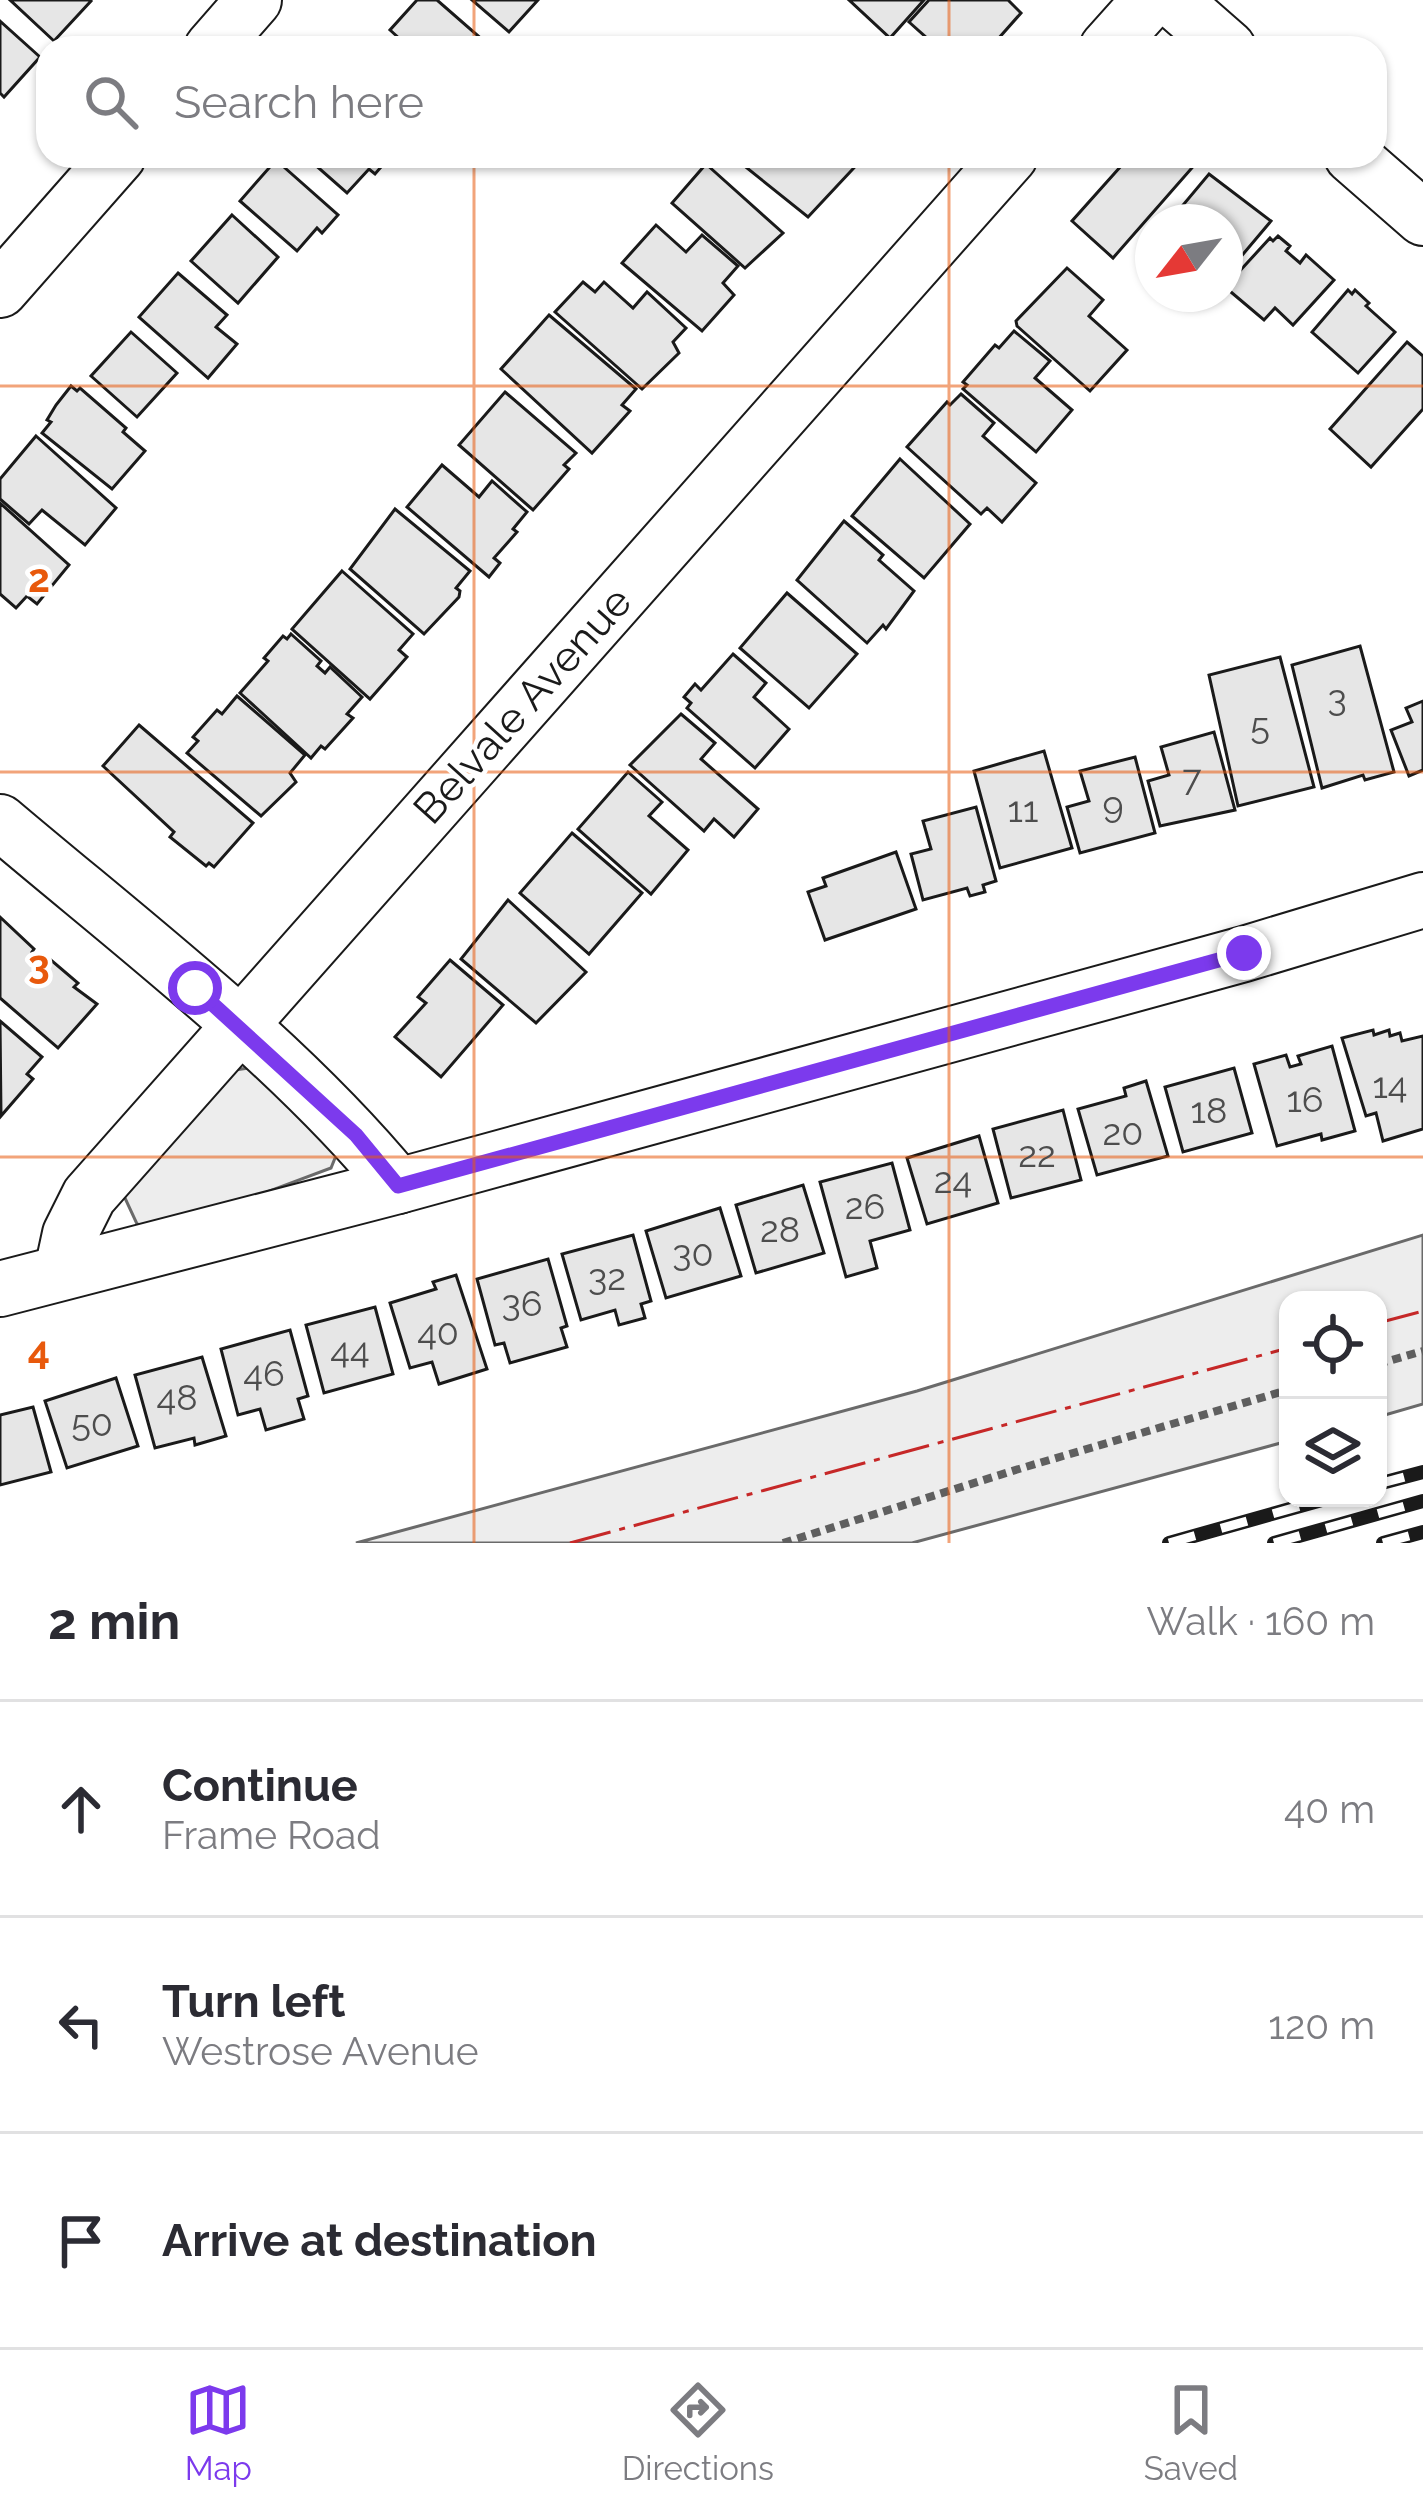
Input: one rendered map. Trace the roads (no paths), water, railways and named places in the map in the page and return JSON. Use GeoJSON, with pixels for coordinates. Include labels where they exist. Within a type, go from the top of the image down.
{"type":"FeatureCollection","features":[{"type":"Feature","properties":{"kind":"street"},"geometry":{"type":"LineString","coordinates":[[222,36],[254,0]]}},
{"type":"Feature","properties":{"kind":"street"},"geometry":{"type":"LineString","coordinates":[[1117,36],[1150,0]]}},
{"type":"Feature","properties":{"kind":"street"},"geometry":{"type":"LineString","coordinates":[[1173,0],[1214,36]]}},
{"type":"Feature","properties":{"kind":"street"},"geometry":{"type":"LineString","coordinates":[[0,290],[107,168]]}},
{"type":"Feature","properties":{"kind":"street","name":"Belvale Avenue"},"geometry":{"type":"LineString","coordinates":[[62,1271],[70,1234],[89,1196],[999,168]]}},
{"type":"Feature","properties":{"kind":"street"},"geometry":{"type":"LineString","coordinates":[[1366,168],[1423,218]]}},
{"type":"Feature","properties":{"kind":"street"},"geometry":{"type":"LineString","coordinates":[[0,822],[237,1026],[356,1135],[398,1186]]}},
{"type":"Feature","properties":{"kind":"street"},"geometry":{"type":"LineString","coordinates":[[0,1288],[398,1186],[1423,900]]}},
{"type":"Feature","properties":{"kind":"railway"},"geometry":{"type":"LineString","coordinates":[[1387,1482],[1423,1472]]}},
{"type":"Feature","properties":{"kind":"railway"},"geometry":{"type":"LineString","coordinates":[[1274,1543],[1423,1501]]}},
{"type":"Feature","properties":{"kind":"railway"},"geometry":{"type":"LineString","coordinates":[[1169,1543],[1297,1507]]}},
{"type":"Feature","properties":{"kind":"railway"},"geometry":{"type":"LineString","coordinates":[[1383,1543],[1423,1532]]}}]}
